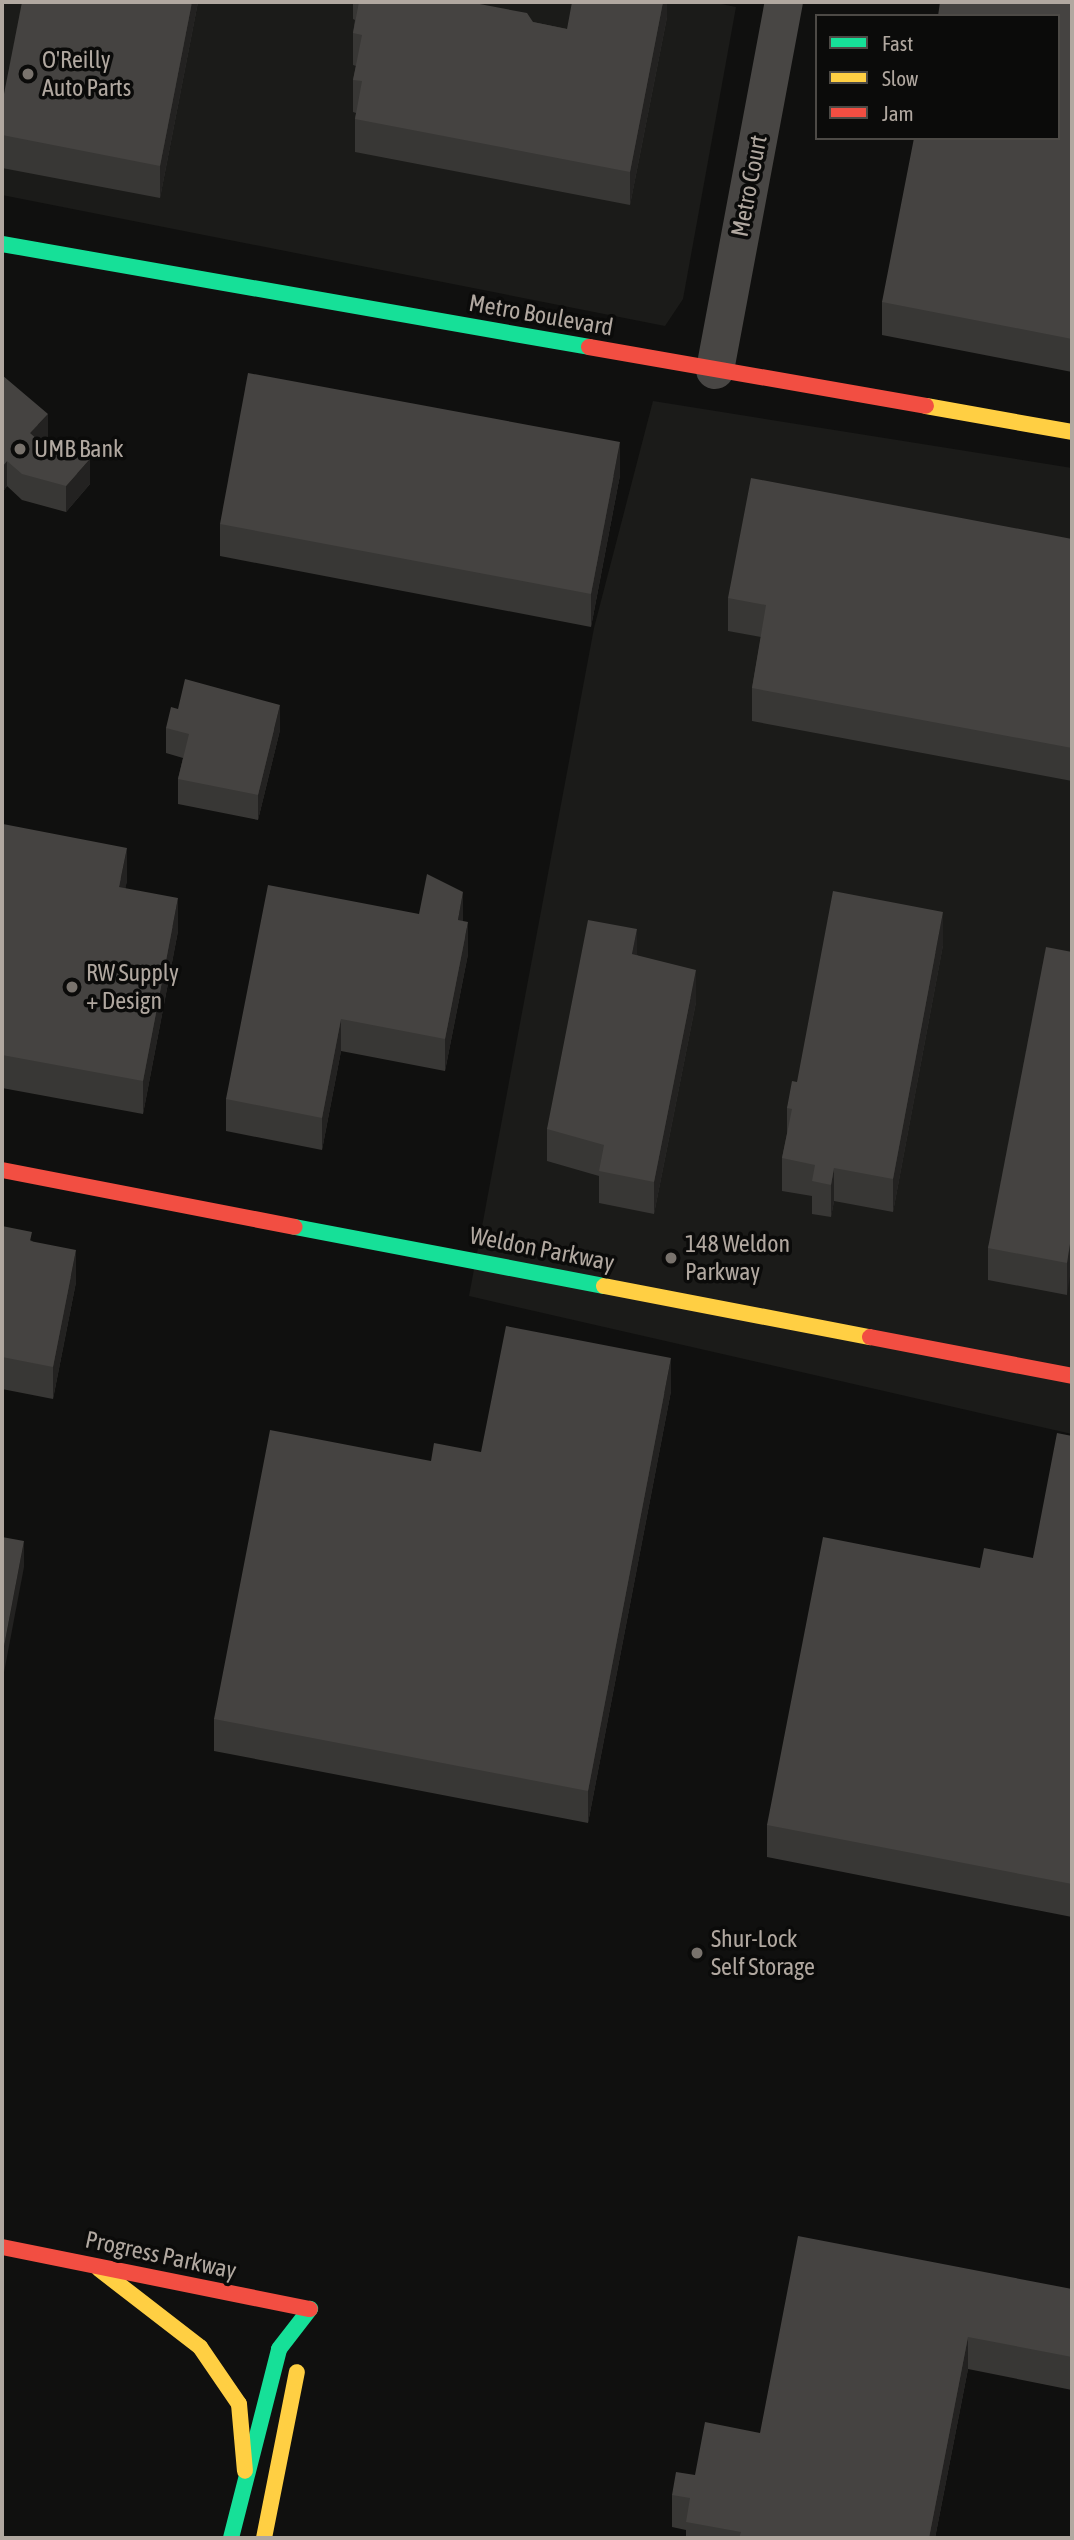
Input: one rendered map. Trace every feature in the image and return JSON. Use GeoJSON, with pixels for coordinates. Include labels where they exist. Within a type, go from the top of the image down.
{"type":"FeatureCollection","features":[{"type":"Feature","properties":{"kind":"street","name":"Metro Court"},"geometry":{"type":"LineString","coordinates":[[715,370],[784,2]]}},
{"type":"Feature","properties":{"kind":"street","name":"Metro Boulevard"},"geometry":{"type":"LineString","coordinates":[[2,244],[1072,432]]}},
{"type":"Feature","properties":{"kind":"street","name":"Weldon Parkway"},"geometry":{"type":"LineString","coordinates":[[2,1170],[1072,1376]]}},
{"type":"Feature","properties":{"kind":"street","name":"Progress Parkway"},"geometry":{"type":"LineString","coordinates":[[2,2247],[89,2262],[310,2309]]}},
{"type":"Feature","properties":{"kind":"street"},"geometry":{"type":"LineString","coordinates":[[89,2262],[200,2347],[239,2404],[245,2471]]}},
{"type":"Feature","properties":{"kind":"street"},"geometry":{"type":"LineString","coordinates":[[264,2538],[310,2309]]}},
{"type":"Feature","properties":{"kind":"street"},"geometry":{"type":"LineString","coordinates":[[231,2538],[245,2471],[279,2348],[310,2309]]}},
{"type":"Feature","properties":{"kind":"shaded area"},"geometry":{"type":"Polygon","coordinates":[[[2,2],[712,2],[736,7],[683,299],[665,326],[2,195],[2,2]]]}},
{"type":"Feature","properties":{"kind":"shaded area"},"geometry":{"type":"Polygon","coordinates":[[[653,401],[1072,468],[1072,1434],[469,1296],[594,628],[653,401]]]}},
{"type":"Feature","properties":{"kind":"building"},"geometry":{"type":"Polygon","coordinates":[[[22,2],[192,2],[160,166],[2,135],[2,104],[22,2]]]}},
{"type":"Feature","properties":{"kind":"building"},"geometry":{"type":"Polygon","coordinates":[[[359,2],[469,2],[527,13],[533,22],[567,29],[572,2],[663,2],[630,172],[355,119],[362,81],[353,80],[362,35],[353,33],[359,2]]]}},
{"type":"Feature","properties":{"kind":"building"},"geometry":{"type":"Polygon","coordinates":[[[940,2],[1072,2],[1072,339],[882,302],[914,140],[1060,140],[1060,14],[938,14],[940,2]]]}},
{"type":"Feature","properties":{"kind":"building"},"geometry":{"type":"Polygon","coordinates":[[[248,373],[620,442],[591,594],[220,524],[248,373]]]}},
{"type":"Feature","properties":{"kind":"building"},"geometry":{"type":"Polygon","coordinates":[[[2,375],[48,414],[30,433],[45,446],[90,459],[66,486],[22,474],[7,461],[2,467],[2,375]]]}},
{"type":"Feature","properties":{"kind":"building"},"geometry":{"type":"Polygon","coordinates":[[[751,478],[1072,539],[1072,748],[752,688],[766,605],[728,598],[751,478]]]}},
{"type":"Feature","properties":{"kind":"building"},"geometry":{"type":"Polygon","coordinates":[[[185,679],[280,705],[258,795],[178,779],[189,734],[166,728],[171,707],[178,709],[185,679]]]}},
{"type":"Feature","properties":{"kind":"building"},"geometry":{"type":"Polygon","coordinates":[[[3,824],[127,848],[119,887],[178,898],[143,1081],[2,1055],[3,824]]]}},
{"type":"Feature","properties":{"kind":"building"},"geometry":{"type":"Polygon","coordinates":[[[427,874],[463,892],[458,920],[468,922],[445,1039],[341,1019],[322,1118],[226,1099],[268,885],[419,914],[427,874]]]}},
{"type":"Feature","properties":{"kind":"building"},"geometry":{"type":"Polygon","coordinates":[[[833,891],[943,912],[893,1179],[834,1168],[831,1185],[812,1181],[815,1165],[782,1158],[792,1109],[787,1108],[792,1081],[797,1082],[833,891]]]}},
{"type":"Feature","properties":{"kind":"building"},"geometry":{"type":"Polygon","coordinates":[[[588,920],[637,929],[632,954],[696,970],[654,1182],[599,1171],[604,1145],[547,1129],[588,920]]]}},
{"type":"Feature","properties":{"kind":"building"},"geometry":{"type":"Polygon","coordinates":[[[1046,947],[1072,952],[1072,1232],[1067,1263],[988,1248],[1046,947]]]}},
{"type":"Feature","properties":{"kind":"building"},"geometry":{"type":"Polygon","coordinates":[[[2,1226],[32,1232],[30,1241],[76,1250],[53,1367],[2,1357],[2,1226]]]}},
{"type":"Feature","properties":{"kind":"building"},"geometry":{"type":"Polygon","coordinates":[[[506,1326],[671,1358],[588,1791],[214,1719],[270,1430],[431,1461],[434,1443],[481,1452],[506,1326]]]}},
{"type":"Feature","properties":{"kind":"building"},"geometry":{"type":"Polygon","coordinates":[[[1057,1433],[1072,1436],[1072,1884],[767,1825],[823,1537],[980,1568],[984,1548],[1033,1558],[1057,1433]]]}},
{"type":"Feature","properties":{"kind":"building"},"geometry":{"type":"Polygon","coordinates":[[[2,1537],[24,1541],[2,1657],[2,1537]]]}},
{"type":"Feature","properties":{"kind":"building"},"geometry":{"type":"Polygon","coordinates":[[[798,2236],[1072,2289],[1072,2357],[968,2337],[929,2538],[739,2538],[741,2532],[686,2522],[690,2498],[672,2495],[676,2472],[695,2475],[705,2422],[760,2433],[798,2236]]]}},
{"type":"Feature","properties":{"kind":"traffic: fast"},"geometry":{"type":"LineString","coordinates":[[2,244],[589,347]]}},
{"type":"Feature","properties":{"kind":"traffic: fast"},"geometry":{"type":"LineString","coordinates":[[295,1227],[604,1286]]}},
{"type":"Feature","properties":{"kind":"traffic: fast"},"geometry":{"type":"LineString","coordinates":[[231,2538],[279,2349],[310,2309]]}},
{"type":"Feature","properties":{"kind":"traffic: slow"},"geometry":{"type":"LineString","coordinates":[[926,406],[1072,432]]}},
{"type":"Feature","properties":{"kind":"traffic: slow"},"geometry":{"type":"LineString","coordinates":[[604,1286],[870,1337]]}},
{"type":"Feature","properties":{"kind":"traffic: slow"},"geometry":{"type":"LineString","coordinates":[[99,2269],[200,2347],[239,2404],[245,2471]]}},
{"type":"Feature","properties":{"kind":"traffic: slow"},"geometry":{"type":"LineString","coordinates":[[264,2538],[297,2372]]}},
{"type":"Feature","properties":{"kind":"traffic: jam"},"geometry":{"type":"LineString","coordinates":[[589,347],[926,406]]}},
{"type":"Feature","properties":{"kind":"traffic: jam"},"geometry":{"type":"LineString","coordinates":[[2,1170],[295,1227]]}},
{"type":"Feature","properties":{"kind":"traffic: jam"},"geometry":{"type":"LineString","coordinates":[[870,1337],[1072,1376]]}},
{"type":"Feature","properties":{"kind":"traffic: jam"},"geometry":{"type":"LineString","coordinates":[[2,2247],[310,2309]]}},
{"type":"Feature","properties":{"kind":"place","name":"O'Reilly Auto Parts"},"geometry":{"type":"Point","coordinates":[28,74]}},
{"type":"Feature","properties":{"kind":"place","name":"UMB Bank"},"geometry":{"type":"Point","coordinates":[20,449]}},
{"type":"Feature","properties":{"kind":"place","name":"RW Supply + Design"},"geometry":{"type":"Point","coordinates":[72,987]}},
{"type":"Feature","properties":{"kind":"place","name":"148 Weldon Parkway"},"geometry":{"type":"Point","coordinates":[671,1258]}},
{"type":"Feature","properties":{"kind":"place","name":"Shur-Lock Self Storage"},"geometry":{"type":"Point","coordinates":[697,1953]}}]}
